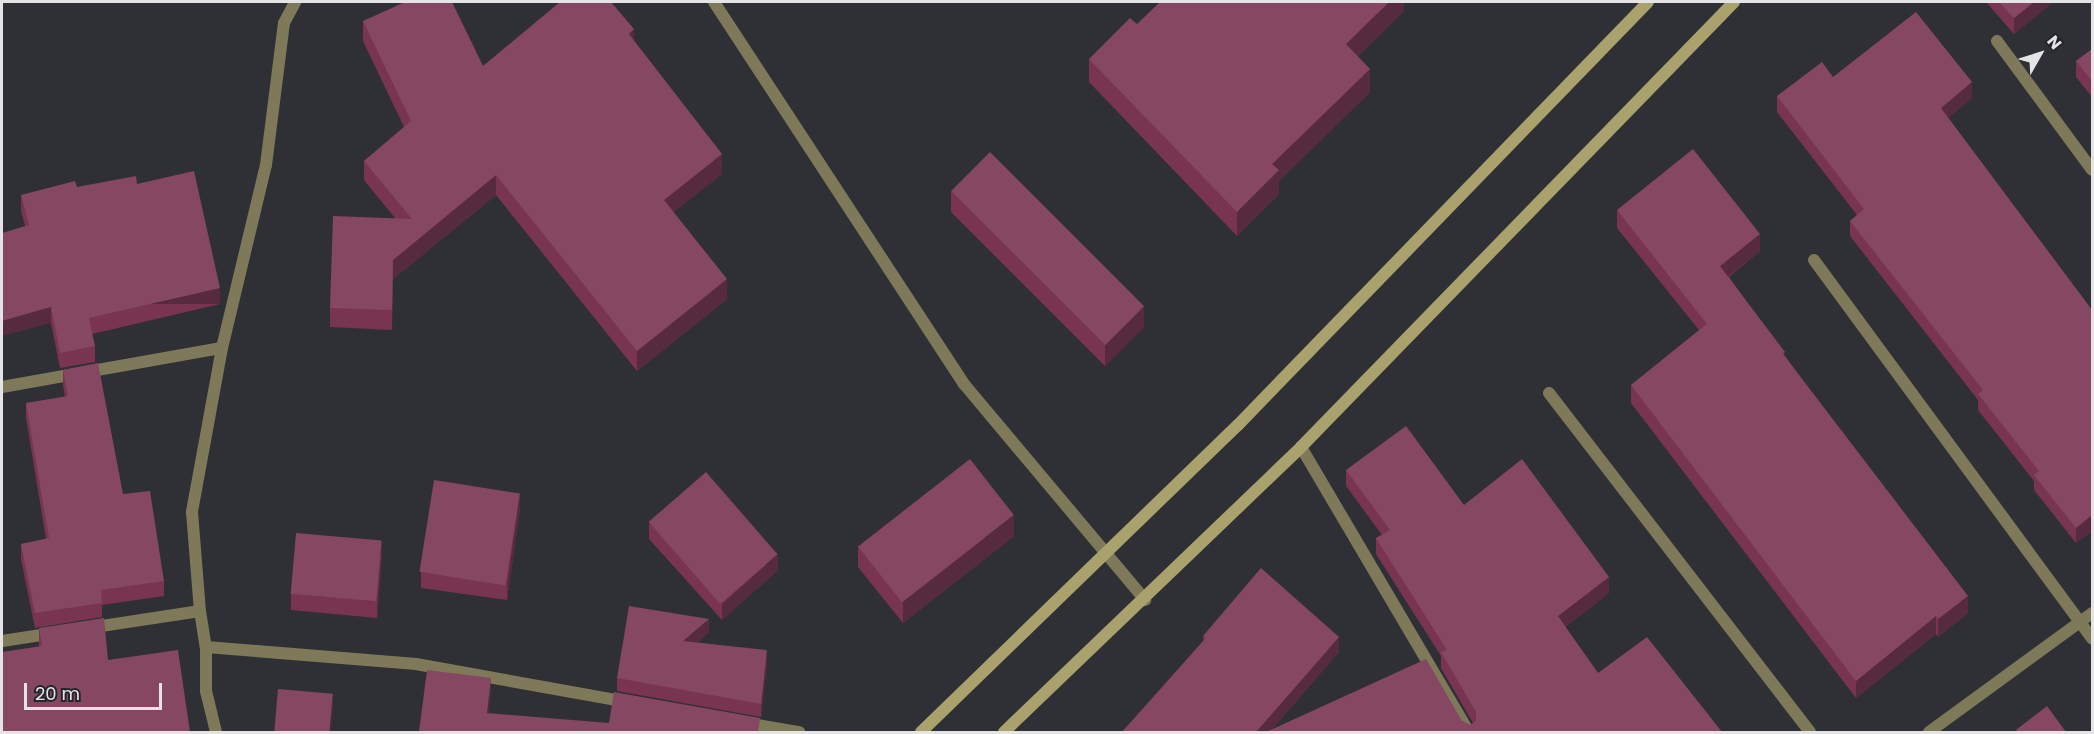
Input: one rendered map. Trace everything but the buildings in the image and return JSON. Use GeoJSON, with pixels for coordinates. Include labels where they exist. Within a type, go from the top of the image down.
{"type":"FeatureCollection","features":[{"type":"Feature","properties":{"kind":"main road"},"geometry":{"type":"LineString","coordinates":[[921,732],[1238,425],[1648,2]]}},
{"type":"Feature","properties":{"kind":"main road"},"geometry":{"type":"LineString","coordinates":[[1004,732],[1145,600],[1301,447],[1734,2]]}},
{"type":"Feature","properties":{"kind":"street"},"geometry":{"type":"LineString","coordinates":[[216,732],[206,691],[206,646],[200,611],[192,512],[222,348],[266,165],[284,23],[295,2]]}},
{"type":"Feature","properties":{"kind":"street"},"geometry":{"type":"LineString","coordinates":[[714,2],[964,384],[1104,556],[1145,600]]}},
{"type":"Feature","properties":{"kind":"street"},"geometry":{"type":"LineString","coordinates":[[1997,41],[2092,170]]}},
{"type":"Feature","properties":{"kind":"street"},"geometry":{"type":"LineString","coordinates":[[1814,260],[2092,639]]}},
{"type":"Feature","properties":{"kind":"street"},"geometry":{"type":"LineString","coordinates":[[2,387],[222,348]]}},
{"type":"Feature","properties":{"kind":"street"},"geometry":{"type":"LineString","coordinates":[[1549,393],[1810,732]]}},
{"type":"Feature","properties":{"kind":"street"},"geometry":{"type":"LineString","coordinates":[[1301,447],[1469,732]]}},
{"type":"Feature","properties":{"kind":"street"},"geometry":{"type":"LineString","coordinates":[[2,641],[200,611]]}},
{"type":"Feature","properties":{"kind":"street"},"geometry":{"type":"LineString","coordinates":[[1929,732],[2092,613]]}},
{"type":"Feature","properties":{"kind":"street"},"geometry":{"type":"LineString","coordinates":[[206,646],[416,664],[636,704]]}},
{"type":"Feature","properties":{"kind":"street"},"geometry":{"type":"LineString","coordinates":[[729,720],[799,732]]}}]}
